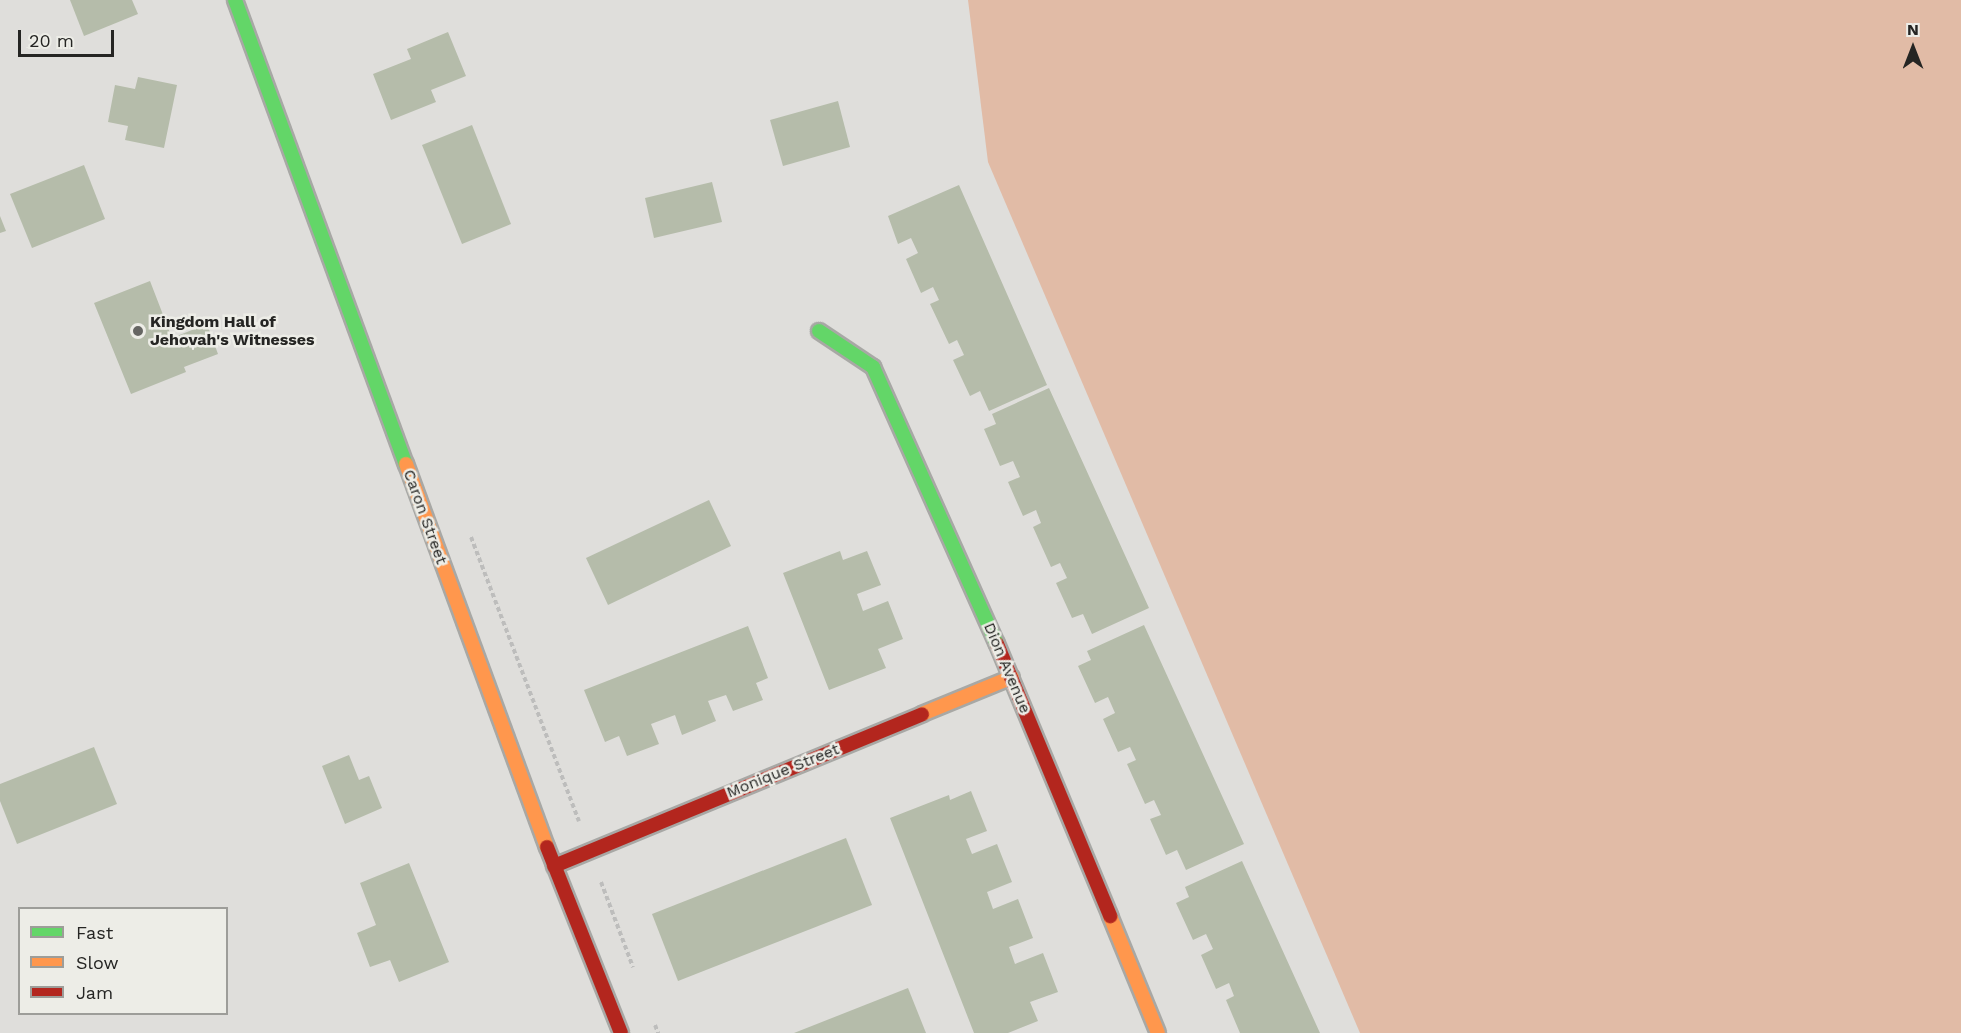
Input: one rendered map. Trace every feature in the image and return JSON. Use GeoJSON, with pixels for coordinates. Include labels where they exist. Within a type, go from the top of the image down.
{"type":"FeatureCollection","features":[{"type":"Feature","properties":{"kind":"street","name":"Caron Street"},"geometry":{"type":"LineString","coordinates":[[235,0],[554,866],[621,1033]]}},
{"type":"Feature","properties":{"kind":"street","name":"Dion Avenue"},"geometry":{"type":"LineString","coordinates":[[819,331],[873,367],[1012,676],[1158,1033]]}},
{"type":"Feature","properties":{"kind":"street","name":"Monique Street"},"geometry":{"type":"LineString","coordinates":[[554,866],[1012,676]]}},
{"type":"Feature","properties":{"kind":"shaded area"},"geometry":{"type":"Polygon","coordinates":[[[968,0],[1961,0],[1961,1033],[1360,1033],[988,162],[968,0]]]}},
{"type":"Feature","properties":{"kind":"building"},"geometry":{"type":"Polygon","coordinates":[[[70,0],[132,0],[138,14],[84,36],[70,0]]]}},
{"type":"Feature","properties":{"kind":"building"},"geometry":{"type":"Polygon","coordinates":[[[448,32],[466,76],[431,90],[436,102],[391,120],[373,74],[411,59],[407,49],[448,32]]]}},
{"type":"Feature","properties":{"kind":"building"},"geometry":{"type":"Polygon","coordinates":[[[138,77],[177,85],[164,148],[125,140],[128,126],[108,122],[115,85],[135,89],[138,77]]]}},
{"type":"Feature","properties":{"kind":"building"},"geometry":{"type":"Polygon","coordinates":[[[838,101],[850,147],[783,166],[770,120],[838,101]]]}},
{"type":"Feature","properties":{"kind":"building"},"geometry":{"type":"Polygon","coordinates":[[[472,125],[511,224],[462,244],[422,145],[472,125]]]}},
{"type":"Feature","properties":{"kind":"building"},"geometry":{"type":"Polygon","coordinates":[[[84,165],[105,219],[32,248],[10,194],[84,165]]]}},
{"type":"Feature","properties":{"kind":"building"},"geometry":{"type":"Polygon","coordinates":[[[712,182],[722,222],[654,238],[645,198],[712,182]]]}},
{"type":"Feature","properties":{"kind":"building"},"geometry":{"type":"Polygon","coordinates":[[[959,185],[1047,385],[989,411],[980,391],[970,396],[953,360],[964,355],[957,340],[949,344],[930,304],[939,300],[933,287],[921,293],[906,259],[918,253],[911,238],[898,244],[888,216],[959,185]]]}},
{"type":"Feature","properties":{"kind":"building"},"geometry":{"type":"Polygon","coordinates":[[[0,216],[6,231],[0,233],[0,216]]]}},
{"type":"Feature","properties":{"kind":"building","name":"Kingdom Hall of Jehovah's Witnesses"},"geometry":{"type":"Polygon","coordinates":[[[150,281],[172,338],[207,324],[218,354],[184,367],[186,372],[131,394],[94,303],[150,281]]]}},
{"type":"Feature","properties":{"kind":"building"},"geometry":{"type":"Polygon","coordinates":[[[1049,388],[1149,608],[1092,634],[1083,614],[1072,618],[1056,583],[1067,578],[1060,563],[1051,567],[1033,527],[1041,523],[1036,510],[1023,516],[1008,482],[1020,477],[1013,461],[1000,466],[984,429],[996,424],[992,414],[1049,388]]]}},
{"type":"Feature","properties":{"kind":"building"},"geometry":{"type":"Polygon","coordinates":[[[709,500],[731,546],[608,605],[586,558],[709,500]]]}},
{"type":"Feature","properties":{"kind":"building"},"geometry":{"type":"Polygon","coordinates":[[[840,551],[843,560],[867,551],[881,585],[857,594],[863,611],[888,601],[903,639],[878,649],[886,668],[829,690],[783,573],[840,551]]]}},
{"type":"Feature","properties":{"kind":"building"},"geometry":{"type":"Polygon","coordinates":[[[1144,625],[1244,844],[1186,870],[1177,850],[1166,855],[1150,819],[1161,815],[1154,800],[1145,804],[1127,764],[1136,760],[1130,747],[1118,752],[1103,719],[1115,713],[1108,697],[1095,703],[1078,666],[1091,660],[1087,651],[1144,625]]]}},
{"type":"Feature","properties":{"kind":"building"},"geometry":{"type":"Polygon","coordinates":[[[748,626],[768,678],[756,683],[763,700],[733,711],[726,695],[708,701],[716,721],[682,735],[675,715],[651,724],[659,744],[627,756],[619,736],[605,742],[584,690],[748,626]]]}},
{"type":"Feature","properties":{"kind":"building"},"geometry":{"type":"Polygon","coordinates":[[[94,747],[117,804],[17,844],[0,801],[0,784],[94,747]]]}},
{"type":"Feature","properties":{"kind":"building"},"geometry":{"type":"Polygon","coordinates":[[[349,755],[359,780],[369,776],[382,808],[345,824],[322,766],[349,755]]]}},
{"type":"Feature","properties":{"kind":"building"},"geometry":{"type":"Polygon","coordinates":[[[971,791],[987,831],[966,839],[972,854],[997,844],[1012,882],[987,892],[993,909],[1018,899],[1033,938],[1009,947],[1015,964],[1043,953],[1058,992],[1030,1002],[1038,1021],[1008,1033],[974,1033],[890,818],[949,795],[950,800],[971,791]]]}},
{"type":"Feature","properties":{"kind":"building"},"geometry":{"type":"Polygon","coordinates":[[[846,838],[872,905],[678,981],[652,914],[846,838]]]}},
{"type":"Feature","properties":{"kind":"building"},"geometry":{"type":"Polygon","coordinates":[[[1242,861],[1320,1033],[1240,1033],[1226,1000],[1234,996],[1229,983],[1216,989],[1201,955],[1213,949],[1206,934],[1193,940],[1176,903],[1189,897],[1185,887],[1242,861]]]}},
{"type":"Feature","properties":{"kind":"building"},"geometry":{"type":"Polygon","coordinates":[[[409,863],[449,962],[399,982],[390,960],[370,967],[357,933],[376,925],[360,883],[409,863]]]}},
{"type":"Feature","properties":{"kind":"building"},"geometry":{"type":"Polygon","coordinates":[[[908,988],[926,1033],[794,1033],[908,988]]]}},
{"type":"Feature","properties":{"kind":"traffic: fast"},"geometry":{"type":"LineString","coordinates":[[235,0],[406,464]]}},
{"type":"Feature","properties":{"kind":"traffic: fast"},"geometry":{"type":"LineString","coordinates":[[819,331],[873,367],[997,644]]}},
{"type":"Feature","properties":{"kind":"traffic: slow"},"geometry":{"type":"LineString","coordinates":[[406,464],[547,847]]}},
{"type":"Feature","properties":{"kind":"traffic: slow"},"geometry":{"type":"LineString","coordinates":[[922,714],[1012,677]]}},
{"type":"Feature","properties":{"kind":"traffic: slow"},"geometry":{"type":"LineString","coordinates":[[1110,916],[1158,1033]]}},
{"type":"Feature","properties":{"kind":"traffic: jam"},"geometry":{"type":"LineString","coordinates":[[997,644],[1110,916]]}},
{"type":"Feature","properties":{"kind":"traffic: jam"},"geometry":{"type":"LineString","coordinates":[[554,866],[922,714]]}},
{"type":"Feature","properties":{"kind":"traffic: jam"},"geometry":{"type":"LineString","coordinates":[[547,847],[621,1033]]}},
{"type":"Feature","properties":{"kind":"place","name":"Kingdom Hall of Jehovah's Witnesses"},"geometry":{"type":"Point","coordinates":[138,331]}}]}
